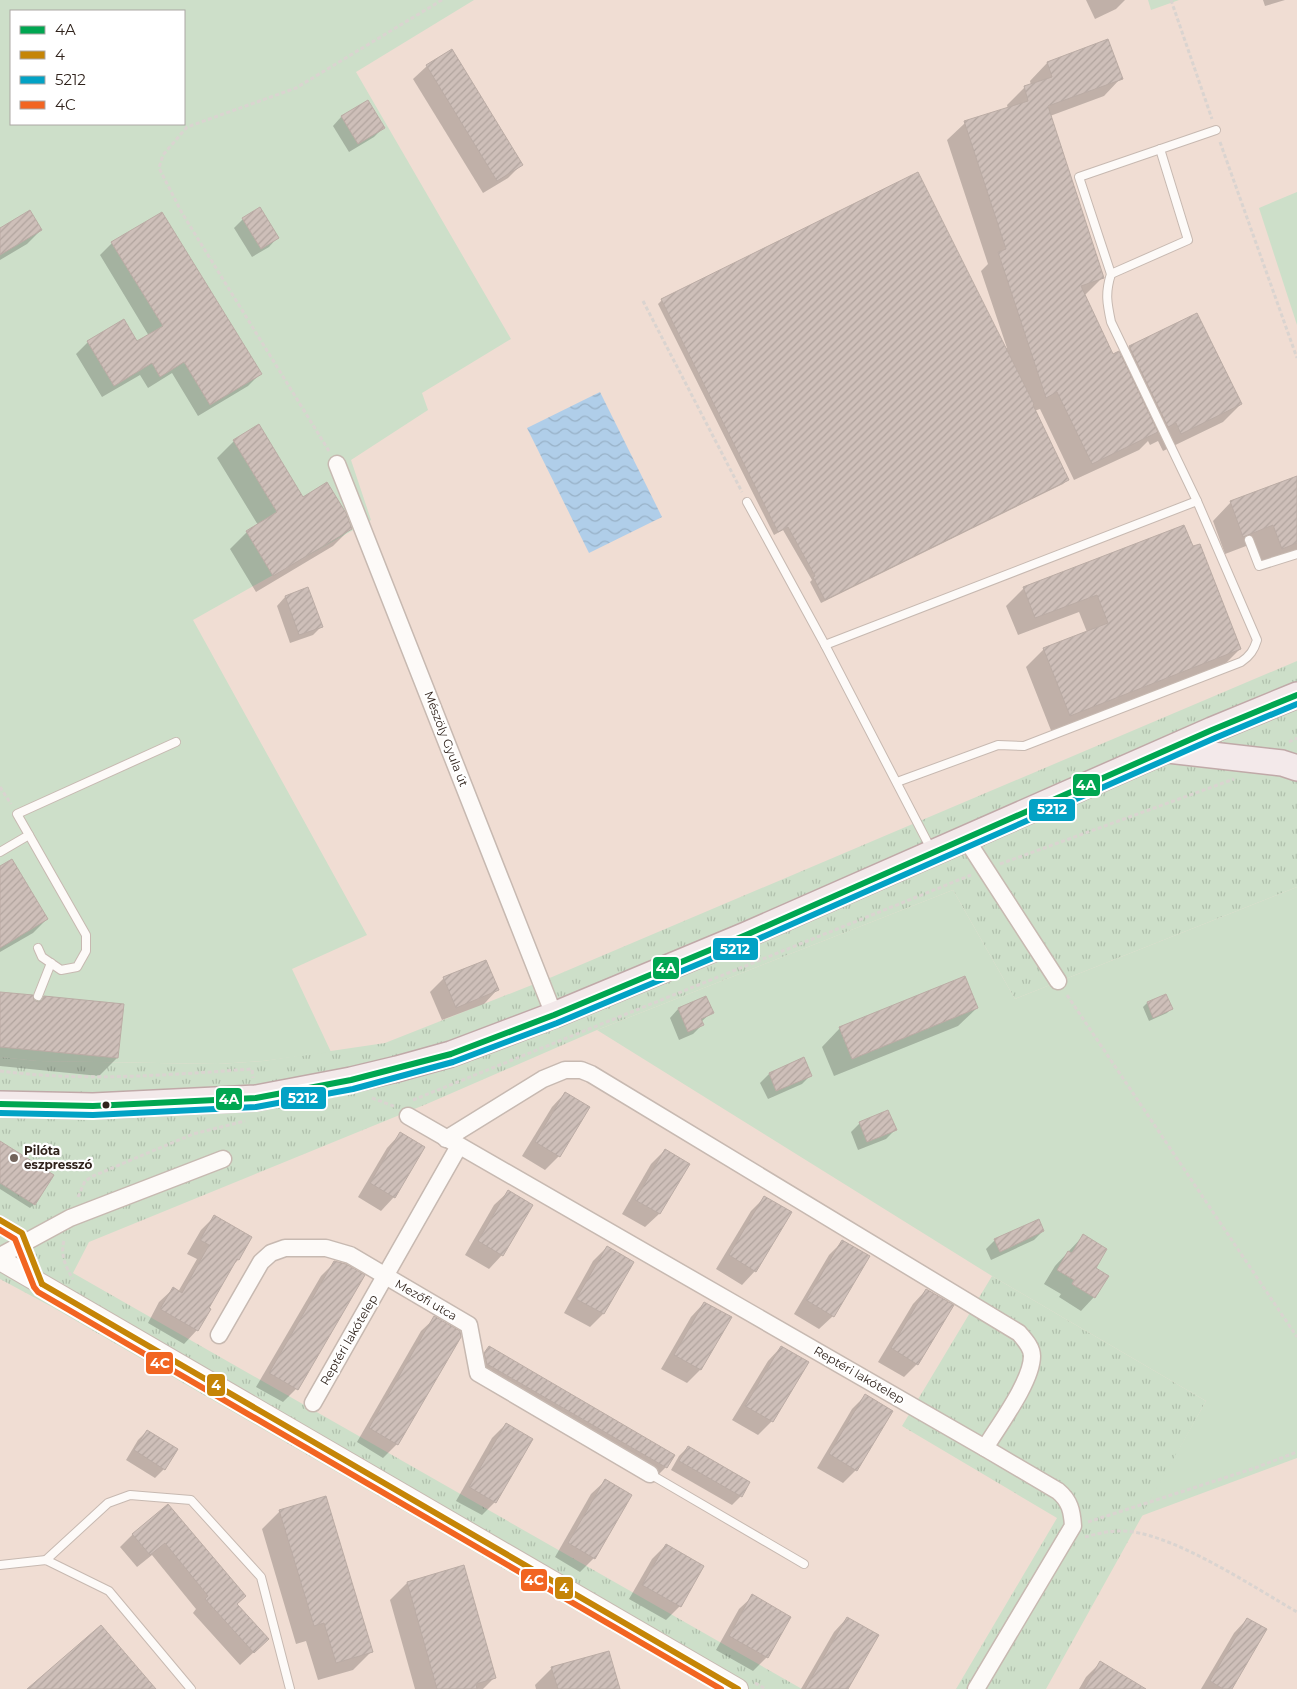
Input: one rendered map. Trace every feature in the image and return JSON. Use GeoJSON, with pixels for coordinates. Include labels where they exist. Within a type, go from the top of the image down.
{"type":"FeatureCollection","features":[{"type":"Feature","properties":{"kind":"main road"},"geometry":{"type":"LineString","coordinates":[[0,1104],[93,1106],[256,1098],[397,1070],[452,1054],[554,1015],[746,935],[1297,695]]}},
{"type":"Feature","properties":{"kind":"main road"},"geometry":{"type":"LineString","coordinates":[[1238,720],[1297,710]]}},
{"type":"Feature","properties":{"kind":"main road"},"geometry":{"type":"LineString","coordinates":[[1168,750],[1289,765]]}},
{"type":"Feature","properties":{"kind":"street","name":"Mészöly Gyula út"},"geometry":{"type":"LineString","coordinates":[[337,464],[554,1015]]}},
{"type":"Feature","properties":{"kind":"street"},"geometry":{"type":"LineString","coordinates":[[966,838],[1058,981]]}},
{"type":"Feature","properties":{"kind":"street"},"geometry":{"type":"LineString","coordinates":[[452,1143],[543,1079],[565,1070],[581,1070],[591,1074],[1019,1333],[1028,1344],[1032,1354],[1030,1367],[1024,1384],[985,1448]]}},
{"type":"Feature","properties":{"kind":"street","name":"Reptéri lakótelep"},"geometry":{"type":"LineString","coordinates":[[408,1116],[1058,1491],[1067,1499],[1072,1510],[1074,1526]]}},
{"type":"Feature","properties":{"kind":"street","name":"Reptéri lakótelep"},"geometry":{"type":"LineString","coordinates":[[313,1403],[385,1276],[452,1143]]}},
{"type":"Feature","properties":{"kind":"street"},"geometry":{"type":"LineString","coordinates":[[0,1256],[70,1218],[223,1159]]}},
{"type":"Feature","properties":{"kind":"street","name":"Mezőfi utca"},"geometry":{"type":"LineString","coordinates":[[219,1335],[261,1262],[271,1253],[285,1248],[326,1248],[350,1256],[469,1325],[478,1373],[650,1474]]}},
{"type":"Feature","properties":{"kind":"street"},"geometry":{"type":"LineString","coordinates":[[0,1260],[738,1689]]}},
{"type":"Feature","properties":{"kind":"street"},"geometry":{"type":"LineString","coordinates":[[976,1689],[1074,1526]]}},
{"type":"Feature","properties":{"kind":"lane"},"geometry":{"type":"LineString","coordinates":[[896,782],[998,745],[1024,746],[1241,662],[1254,650],[1257,640],[1197,501],[1111,322],[1107,302],[1107,288],[1111,274],[1079,177],[1216,130]]}},
{"type":"Feature","properties":{"kind":"lane"},"geometry":{"type":"LineString","coordinates":[[1111,274],[1188,240],[1160,149]]}},
{"type":"Feature","properties":{"kind":"lane"},"geometry":{"type":"LineString","coordinates":[[825,645],[1197,501]]}},
{"type":"Feature","properties":{"kind":"lane"},"geometry":{"type":"LineString","coordinates":[[747,502],[825,645],[933,852]]}},
{"type":"Feature","properties":{"kind":"lane"},"geometry":{"type":"LineString","coordinates":[[1249,540],[1259,566],[1297,554]]}},
{"type":"Feature","properties":{"kind":"lane"},"geometry":{"type":"LineString","coordinates":[[38,948],[42,957],[61,970],[77,967],[86,952],[86,935],[17,814],[176,742]]}},
{"type":"Feature","properties":{"kind":"lane"},"geometry":{"type":"LineString","coordinates":[[0,852],[29,835]]}},
{"type":"Feature","properties":{"kind":"lane"},"geometry":{"type":"LineString","coordinates":[[38,996],[51,963]]}},
{"type":"Feature","properties":{"kind":"lane"},"geometry":{"type":"LineString","coordinates":[[0,1220],[22,1233],[42,1284]]}},
{"type":"Feature","properties":{"kind":"lane"},"geometry":{"type":"LineString","coordinates":[[650,1474],[804,1564]]}},
{"type":"Feature","properties":{"kind":"lane"},"geometry":{"type":"LineString","coordinates":[[46,1560],[108,1503],[130,1495],[191,1500],[261,1576],[290,1689]]}},
{"type":"Feature","properties":{"kind":"lane"},"geometry":{"type":"LineString","coordinates":[[0,1565],[46,1560],[109,1591],[191,1689]]}},
{"type":"Feature","properties":{"kind":"path"},"geometry":{"type":"LineString","coordinates":[[337,464],[182,213],[159,168],[163,155],[187,127],[296,88],[442,0]]}},
{"type":"Feature","properties":{"kind":"path"},"geometry":{"type":"LineString","coordinates":[[1171,0],[1297,358]]}},
{"type":"Feature","properties":{"kind":"path"},"geometry":{"type":"LineString","coordinates":[[643,301],[747,502]]}},
{"type":"Feature","properties":{"kind":"path"},"geometry":{"type":"LineString","coordinates":[[1289,765],[1284,747],[1297,738]]}},
{"type":"Feature","properties":{"kind":"path"},"geometry":{"type":"LineString","coordinates":[[363,1099],[373,1097],[395,1107],[986,870],[1243,776]]}},
{"type":"Feature","properties":{"kind":"path"},"geometry":{"type":"LineString","coordinates":[[0,787],[17,814]]}},
{"type":"Feature","properties":{"kind":"path"},"geometry":{"type":"LineString","coordinates":[[1058,981],[1297,1337]]}},
{"type":"Feature","properties":{"kind":"path"},"geometry":{"type":"LineString","coordinates":[[0,1071],[35,1076],[114,1077],[252,1069]]}},
{"type":"Feature","properties":{"kind":"path"},"geometry":{"type":"LineString","coordinates":[[70,1218],[85,1182],[93,1176],[193,1134],[247,1121]]}},
{"type":"Feature","properties":{"kind":"path"},"geometry":{"type":"LineString","coordinates":[[1074,1526],[1255,1468],[1297,1452]]}},
{"type":"Feature","properties":{"kind":"path"},"geometry":{"type":"LineString","coordinates":[[1064,1541],[1120,1530],[1160,1539],[1201,1557],[1297,1612]]}},
{"type":"Feature","properties":{"kind":"green space"},"geometry":{"type":"Polygon","coordinates":[[[0,0],[474,0],[356,72],[511,339],[422,393],[428,410],[351,460],[371,520],[193,620],[367,935],[292,969],[331,1052],[263,1061],[218,1064],[37,1061],[0,1057],[0,0]]]}},
{"type":"Feature","properties":{"kind":"green space"},"geometry":{"type":"Polygon","coordinates":[[[1148,0],[1179,0],[1151,10],[1148,0]]]}},
{"type":"Feature","properties":{"kind":"green space"},"geometry":{"type":"Polygon","coordinates":[[[1297,192],[1297,325],[1259,208],[1297,192]]]}},
{"type":"Feature","properties":{"kind":"green space"},"geometry":{"type":"Polygon","coordinates":[[[1297,661],[1297,887],[1015,999],[953,890],[597,1030],[429,1103],[89,1242],[73,1273],[802,1689],[711,1689],[54,1308],[0,1279],[0,1057],[37,1061],[218,1064],[263,1061],[385,1043],[552,977],[1297,661]]]}},
{"type":"Feature","properties":{"kind":"green space"},"geometry":{"type":"Polygon","coordinates":[[[1297,887],[1297,1458],[1141,1516],[1206,1401],[992,1276],[597,1030],[953,890],[1015,999],[1297,887]]]}},
{"type":"Feature","properties":{"kind":"green space"},"geometry":{"type":"Polygon","coordinates":[[[992,1276],[1206,1401],[1046,1689],[956,1689],[1057,1518],[902,1426],[992,1276]]]}},
{"type":"Feature","properties":{"kind":"water"},"geometry":{"type":"Polygon","coordinates":[[[600,392],[662,517],[589,553],[527,428],[600,392]]]}},
{"type":"Feature","properties":{"kind":"building"},"geometry":{"type":"Polygon","coordinates":[[[1108,39],[1123,79],[1048,106],[1104,278],[1081,286],[1113,354],[1119,351],[1158,432],[1092,464],[1057,392],[1046,398],[998,252],[1006,249],[964,121],[1028,101],[1024,86],[1052,77],[1047,62],[1108,39]]]}},
{"type":"Feature","properties":{"kind":"building"},"geometry":{"type":"Polygon","coordinates":[[[452,49],[523,165],[497,181],[426,65],[452,49]]]}},
{"type":"Feature","properties":{"kind":"building"},"geometry":{"type":"Polygon","coordinates":[[[368,100],[385,128],[358,144],[341,116],[368,100]]]}},
{"type":"Feature","properties":{"kind":"building"},"geometry":{"type":"Polygon","coordinates":[[[918,172],[1034,404],[1069,480],[825,600],[813,577],[815,576],[788,527],[778,532],[661,299],[918,172]]]}},
{"type":"Feature","properties":{"kind":"building"},"geometry":{"type":"Polygon","coordinates":[[[260,207],[279,238],[261,249],[242,218],[260,207]]]}},
{"type":"Feature","properties":{"kind":"building"},"geometry":{"type":"Polygon","coordinates":[[[30,210],[42,230],[0,255],[0,228],[30,210]]]}},
{"type":"Feature","properties":{"kind":"building"},"geometry":{"type":"Polygon","coordinates":[[[162,212],[262,374],[210,405],[184,362],[160,377],[152,363],[114,386],[87,341],[124,319],[137,341],[163,326],[111,242],[162,212]]]}},
{"type":"Feature","properties":{"kind":"building"},"geometry":{"type":"Polygon","coordinates":[[[1197,313],[1242,404],[1181,434],[1176,423],[1168,427],[1129,346],[1197,313]]]}},
{"type":"Feature","properties":{"kind":"building"},"geometry":{"type":"Polygon","coordinates":[[[259,424],[303,497],[327,482],[346,513],[352,529],[273,576],[246,531],[277,512],[233,440],[259,424]]]}},
{"type":"Feature","properties":{"kind":"building"},"geometry":{"type":"Polygon","coordinates":[[[1297,476],[1297,543],[1282,549],[1273,525],[1243,537],[1230,501],[1297,476]]]}},
{"type":"Feature","properties":{"kind":"building"},"geometry":{"type":"Polygon","coordinates":[[[1184,525],[1193,546],[1200,544],[1241,649],[1070,716],[1043,648],[1108,623],[1097,595],[1035,618],[1023,587],[1184,525]]]}},
{"type":"Feature","properties":{"kind":"building"},"geometry":{"type":"Polygon","coordinates":[[[308,587],[323,627],[299,635],[285,596],[308,587]]]}},
{"type":"Feature","properties":{"kind":"building"},"geometry":{"type":"Polygon","coordinates":[[[12,859],[48,919],[0,948],[0,866],[12,859]]]}},
{"type":"Feature","properties":{"kind":"building"},"geometry":{"type":"Polygon","coordinates":[[[486,960],[499,990],[456,1008],[443,977],[486,960]]]}},
{"type":"Feature","properties":{"kind":"building"},"geometry":{"type":"Polygon","coordinates":[[[965,976],[978,1008],[852,1059],[839,1027],[965,976]]]}},
{"type":"Feature","properties":{"kind":"building"},"geometry":{"type":"Polygon","coordinates":[[[0,992],[33,995],[34,1000],[38,1002],[44,996],[124,1004],[118,1058],[0,1047],[0,992]]]}},
{"type":"Feature","properties":{"kind":"building"},"geometry":{"type":"Polygon","coordinates":[[[1166,994],[1173,1009],[1153,1018],[1147,1002],[1166,994]]]}},
{"type":"Feature","properties":{"kind":"building"},"geometry":{"type":"Polygon","coordinates":[[[706,996],[714,1013],[701,1019],[704,1025],[688,1032],[678,1008],[706,996]]]}},
{"type":"Feature","properties":{"kind":"building"},"geometry":{"type":"Polygon","coordinates":[[[804,1057],[812,1076],[776,1091],[769,1073],[804,1057]]]}},
{"type":"Feature","properties":{"kind":"building"},"geometry":{"type":"Polygon","coordinates":[[[565,1092],[590,1107],[560,1157],[535,1142],[565,1092]]]}},
{"type":"Feature","properties":{"kind":"building"},"geometry":{"type":"Polygon","coordinates":[[[888,1110],[897,1130],[867,1142],[859,1122],[888,1110]]]}},
{"type":"Feature","properties":{"kind":"building"},"geometry":{"type":"Polygon","coordinates":[[[400,1132],[425,1147],[395,1198],[370,1183],[400,1132]]]}},
{"type":"Feature","properties":{"kind":"building","name":"Pilóta eszpresszó"},"geometry":{"type":"Polygon","coordinates":[[[0,1141],[54,1175],[35,1205],[0,1183],[0,1141]]]}},
{"type":"Feature","properties":{"kind":"building"},"geometry":{"type":"Polygon","coordinates":[[[665,1149],[690,1164],[660,1214],[635,1200],[665,1149]]]}},
{"type":"Feature","properties":{"kind":"building"},"geometry":{"type":"Polygon","coordinates":[[[508,1190],[533,1205],[503,1256],[478,1241],[508,1190]]]}},
{"type":"Feature","properties":{"kind":"building"},"geometry":{"type":"Polygon","coordinates":[[[764,1196],[792,1212],[756,1272],[729,1255],[764,1196]]]}},
{"type":"Feature","properties":{"kind":"building"},"geometry":{"type":"Polygon","coordinates":[[[214,1215],[252,1237],[239,1260],[237,1259],[198,1331],[160,1309],[173,1287],[182,1293],[209,1245],[200,1240],[214,1215]]]}},
{"type":"Feature","properties":{"kind":"building"},"geometry":{"type":"Polygon","coordinates":[[[1039,1219],[1044,1231],[1000,1252],[994,1239],[1039,1219]]]}},
{"type":"Feature","properties":{"kind":"building"},"geometry":{"type":"Polygon","coordinates":[[[1083,1234],[1107,1249],[1096,1268],[1109,1276],[1095,1298],[1072,1284],[1074,1280],[1057,1270],[1068,1251],[1072,1253],[1083,1234]]]}},
{"type":"Feature","properties":{"kind":"building"},"geometry":{"type":"Polygon","coordinates":[[[842,1240],[870,1256],[834,1317],[806,1300],[842,1240]]]}},
{"type":"Feature","properties":{"kind":"building"},"geometry":{"type":"Polygon","coordinates":[[[607,1246],[634,1262],[604,1314],[576,1299],[607,1246]]]}},
{"type":"Feature","properties":{"kind":"building"},"geometry":{"type":"Polygon","coordinates":[[[334,1261],[346,1264],[365,1275],[298,1390],[269,1373],[334,1261]]]}},
{"type":"Feature","properties":{"kind":"building"},"geometry":{"type":"Polygon","coordinates":[[[926,1289],[954,1305],[918,1365],[891,1348],[926,1289]]]}},
{"type":"Feature","properties":{"kind":"building"},"geometry":{"type":"Polygon","coordinates":[[[704,1302],[732,1317],[701,1370],[674,1355],[704,1302]]]}},
{"type":"Feature","properties":{"kind":"building"},"geometry":{"type":"Polygon","coordinates":[[[434,1316],[460,1331],[461,1337],[398,1445],[369,1428],[434,1316]]]}},
{"type":"Feature","properties":{"kind":"building"},"geometry":{"type":"Polygon","coordinates":[[[489,1346],[675,1455],[667,1468],[487,1364],[484,1353],[489,1346]]]}},
{"type":"Feature","properties":{"kind":"building"},"geometry":{"type":"Polygon","coordinates":[[[781,1346],[809,1362],[773,1422],[745,1406],[781,1346]]]}},
{"type":"Feature","properties":{"kind":"building"},"geometry":{"type":"Polygon","coordinates":[[[865,1394],[893,1411],[857,1471],[829,1454],[865,1394]]]}},
{"type":"Feature","properties":{"kind":"building"},"geometry":{"type":"Polygon","coordinates":[[[506,1423],[533,1439],[496,1503],[469,1487],[506,1423]]]}},
{"type":"Feature","properties":{"kind":"building"},"geometry":{"type":"Polygon","coordinates":[[[147,1430],[178,1449],[165,1470],[134,1450],[147,1430]]]}},
{"type":"Feature","properties":{"kind":"building"},"geometry":{"type":"Polygon","coordinates":[[[688,1446],[750,1482],[742,1497],[679,1461],[688,1446]]]}},
{"type":"Feature","properties":{"kind":"building"},"geometry":{"type":"Polygon","coordinates":[[[605,1479],[632,1495],[595,1559],[568,1543],[605,1479]]]}},
{"type":"Feature","properties":{"kind":"building"},"geometry":{"type":"Polygon","coordinates":[[[326,1496],[373,1652],[336,1663],[324,1623],[314,1626],[279,1510],[326,1496]]]}},
{"type":"Feature","properties":{"kind":"building"},"geometry":{"type":"Polygon","coordinates":[[[168,1504],[246,1596],[237,1604],[269,1639],[254,1653],[205,1599],[208,1596],[165,1543],[150,1555],[132,1534],[168,1504]]]}},
{"type":"Feature","properties":{"kind":"building"},"geometry":{"type":"Polygon","coordinates":[[[666,1544],[704,1566],[681,1607],[642,1585],[666,1544]]]}},
{"type":"Feature","properties":{"kind":"building"},"geometry":{"type":"Polygon","coordinates":[[[464,1565],[496,1678],[476,1684],[477,1689],[437,1689],[407,1582],[464,1565]]]}},
{"type":"Feature","properties":{"kind":"building"},"geometry":{"type":"Polygon","coordinates":[[[752,1594],[791,1617],[768,1658],[729,1636],[752,1594]]]}},
{"type":"Feature","properties":{"kind":"building"},"geometry":{"type":"Polygon","coordinates":[[[847,1617],[879,1635],[848,1689],[805,1689],[847,1617]]]}},
{"type":"Feature","properties":{"kind":"building"},"geometry":{"type":"Polygon","coordinates":[[[1247,1618],[1267,1629],[1232,1689],[1223,1689],[1210,1681],[1247,1618]]]}},
{"type":"Feature","properties":{"kind":"building"},"geometry":{"type":"Polygon","coordinates":[[[101,1625],[156,1689],[27,1689],[101,1625]]]}},
{"type":"Feature","properties":{"kind":"building"},"geometry":{"type":"Polygon","coordinates":[[[609,1651],[620,1689],[558,1689],[551,1667],[609,1651]]]}},
{"type":"Feature","properties":{"kind":"building"},"geometry":{"type":"Polygon","coordinates":[[[1100,1661],[1146,1689],[1084,1689],[1100,1661]]]}},
{"type":"Feature","properties":{"kind":"transit line","name":"4A"},"geometry":{"type":"LineString","coordinates":[[0,1104],[93,1106],[256,1098],[351,1080],[451,1054],[554,1015],[746,935],[1212,730],[1297,695]]}},
{"type":"Feature","properties":{"kind":"transit line","name":"5212"},"geometry":{"type":"LineString","coordinates":[[0,1113],[93,1115],[256,1107],[353,1089],[453,1062],[557,1023],[749,943],[1215,738],[1297,704]]}},
{"type":"Feature","properties":{"kind":"transit line","name":"4"},"geometry":{"type":"LineString","coordinates":[[0,1220],[22,1233],[42,1284]]}},
{"type":"Feature","properties":{"kind":"transit line","name":"4C"},"geometry":{"type":"LineString","coordinates":[[0,1230],[15,1239],[34,1287],[38,1292],[721,1689]]}},
{"type":"Feature","properties":{"kind":"transit line","name":"4"},"geometry":{"type":"LineString","coordinates":[[42,1284],[738,1689]]}},
{"type":"Feature","properties":{"kind":"place","name":"Pilóta eszpresszó"},"geometry":{"type":"Point","coordinates":[14,1158]}}]}
